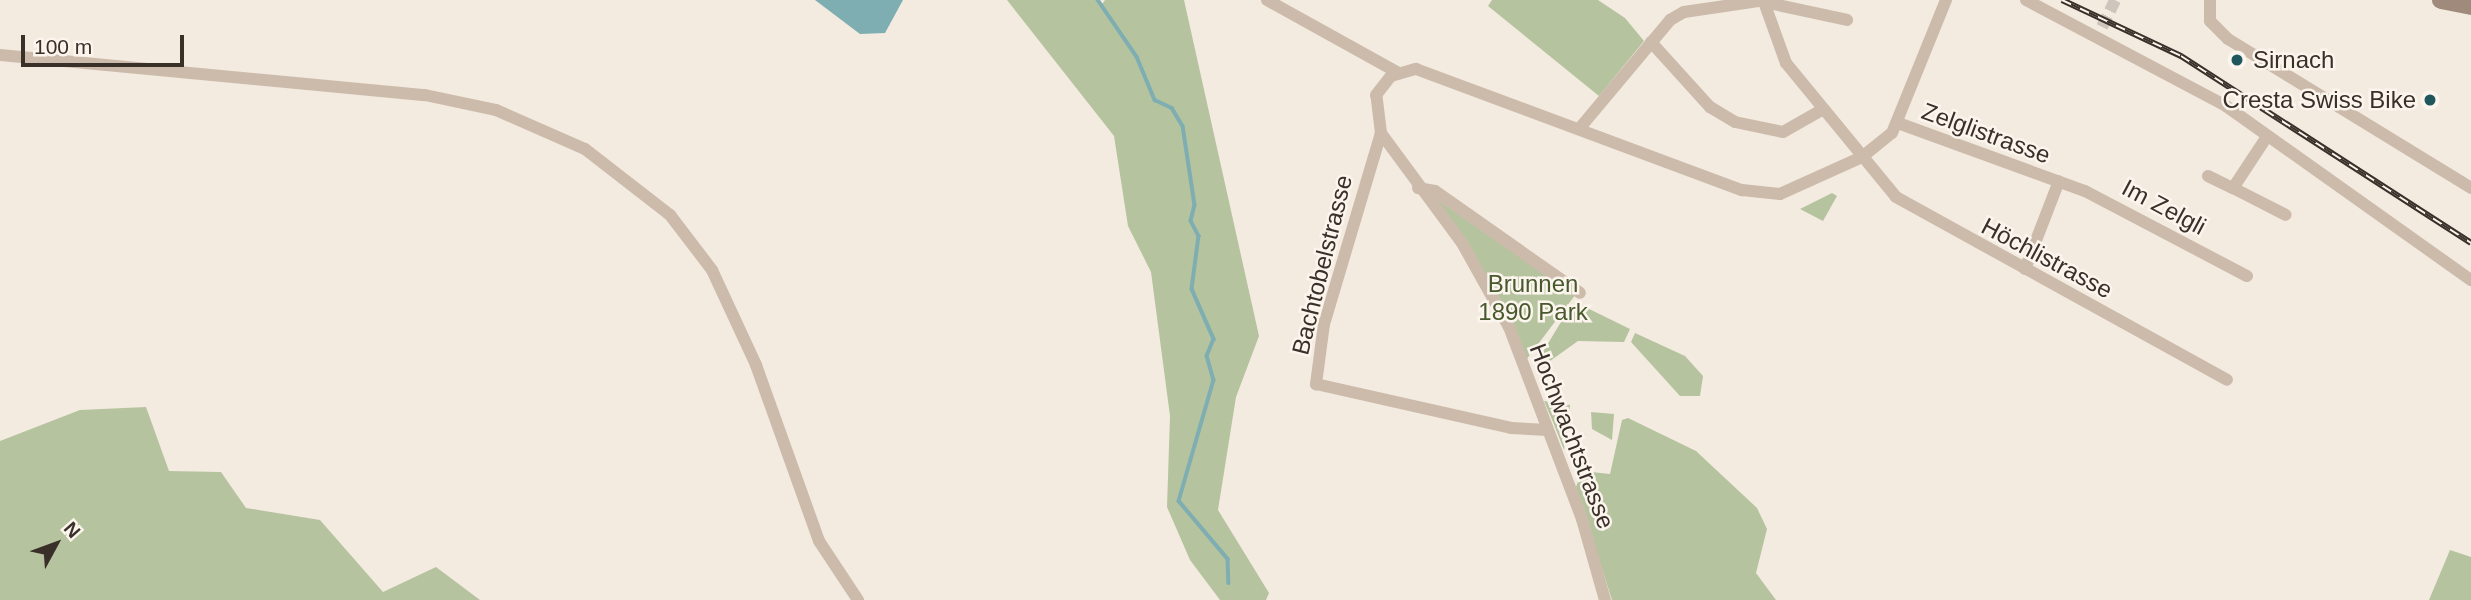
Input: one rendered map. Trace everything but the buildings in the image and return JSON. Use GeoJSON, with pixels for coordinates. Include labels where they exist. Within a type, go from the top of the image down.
{"type":"FeatureCollection","features":[{"type":"Feature","properties":{"kind":"main road"},"geometry":{"type":"LineString","coordinates":[[2441,0],[2471,6]]}},
{"type":"Feature","properties":{"kind":"street"},"geometry":{"type":"LineString","coordinates":[[1267,0],[1397,72],[1425,71],[1578,129],[1767,195],[1862,157],[1898,123],[1946,0]]}},
{"type":"Feature","properties":{"kind":"street"},"geometry":{"type":"LineString","coordinates":[[2026,0],[2100,31],[2226,106],[2266,138],[2471,280]]}},
{"type":"Feature","properties":{"kind":"street"},"geometry":{"type":"LineString","coordinates":[[2210,0],[2210,20],[2228,39],[2471,188]]}},
{"type":"Feature","properties":{"kind":"street"},"geometry":{"type":"LineString","coordinates":[[1578,129],[1651,41],[1684,12],[1765,1],[1847,20]]}},
{"type":"Feature","properties":{"kind":"street","name":"Höchlistrasse"},"geometry":{"type":"LineString","coordinates":[[1765,1],[1779,52],[1820,110],[1918,213],[2227,380]]}},
{"type":"Feature","properties":{"kind":"street"},"geometry":{"type":"LineString","coordinates":[[1651,41],[1710,107],[1735,122],[1783,132],[1820,110]]}},
{"type":"Feature","properties":{"kind":"street"},"geometry":{"type":"LineString","coordinates":[[0,55],[425,95],[496,110],[585,149],[670,215],[712,270],[756,365],[819,541],[858,600]]}},
{"type":"Feature","properties":{"kind":"street","name":"Hochwachtstrasse"},"geometry":{"type":"LineString","coordinates":[[1397,72],[1374,104],[1381,133],[1490,291],[1596,559],[1605,600]]}},
{"type":"Feature","properties":{"kind":"street","name":"Zelglistrasse"},"geometry":{"type":"LineString","coordinates":[[1898,123],[2059,181]]}},
{"type":"Feature","properties":{"kind":"street","name":"Bachtobelstrasse"},"geometry":{"type":"LineString","coordinates":[[1381,133],[1324,324],[1316,384],[1511,428],[1547,430]]}},
{"type":"Feature","properties":{"kind":"street","name":"Im Zelgli"},"geometry":{"type":"LineString","coordinates":[[2233,188],[2266,138]]}},
{"type":"Feature","properties":{"kind":"street","name":"Im Zelgli"},"geometry":{"type":"LineString","coordinates":[[2208,176],[2286,215]]}},
{"type":"Feature","properties":{"kind":"street"},"geometry":{"type":"LineString","coordinates":[[2025,269],[2059,181]]}},
{"type":"Feature","properties":{"kind":"street","name":"Im Zelgli"},"geometry":{"type":"LineString","coordinates":[[2059,181],[2247,276]]}},
{"type":"Feature","properties":{"kind":"street"},"geometry":{"type":"LineString","coordinates":[[1418,188],[1435,191],[1580,293]]}},
{"type":"Feature","properties":{"kind":"green space"},"geometry":{"type":"Polygon","coordinates":[[[1007,0],[1097,0],[1100,7],[1105,0],[1184,0],[1259,336],[1236,397],[1218,510],[1269,593],[1266,600],[1220,600],[1190,560],[1167,507],[1170,416],[1151,272],[1128,226],[1114,136],[1007,0]]]}},
{"type":"Feature","properties":{"kind":"green space"},"geometry":{"type":"Polygon","coordinates":[[[1492,0],[1598,0],[1625,18],[1644,41],[1599,96],[1488,6],[1492,0]]]}},
{"type":"Feature","properties":{"kind":"green space"},"geometry":{"type":"Polygon","coordinates":[[[1832,193],[1837,196],[1823,221],[1800,209],[1832,193]]]}},
{"type":"Feature","properties":{"kind":"green space","name":"Brunnen 1890 Park"},"geometry":{"type":"Polygon","coordinates":[[[1436,199],[1576,294],[1526,360],[1510,315],[1436,199]]]}},
{"type":"Feature","properties":{"kind":"green space"},"geometry":{"type":"Polygon","coordinates":[[[1581,305],[1630,329],[1624,342],[1578,341],[1543,366],[1538,360],[1561,322],[1581,305]]]}},
{"type":"Feature","properties":{"kind":"green space"},"geometry":{"type":"Polygon","coordinates":[[[1635,333],[1685,356],[1703,376],[1700,396],[1680,396],[1631,342],[1635,333]]]}},
{"type":"Feature","properties":{"kind":"green space"},"geometry":{"type":"Polygon","coordinates":[[[1544,401],[1570,405],[1564,450],[1553,422],[1544,401]]]}},
{"type":"Feature","properties":{"kind":"green space"},"geometry":{"type":"Polygon","coordinates":[[[146,407],[169,471],[221,472],[246,508],[320,520],[383,592],[436,567],[480,600],[0,600],[0,441],[80,410],[146,407]]]}},
{"type":"Feature","properties":{"kind":"green space"},"geometry":{"type":"Polygon","coordinates":[[[1591,412],[1614,414],[1612,440],[1592,429],[1591,412]]]}},
{"type":"Feature","properties":{"kind":"green space"},"geometry":{"type":"Polygon","coordinates":[[[1628,418],[1696,451],[1757,508],[1767,529],[1756,573],[1776,600],[1612,600],[1576,487],[1582,471],[1610,474],[1622,420],[1628,418]]]}},
{"type":"Feature","properties":{"kind":"green space"},"geometry":{"type":"Polygon","coordinates":[[[2450,550],[2471,557],[2471,600],[2429,600],[2450,550]]]}},
{"type":"Feature","properties":{"kind":"water"},"geometry":{"type":"Polygon","coordinates":[[[815,0],[903,0],[885,33],[860,34],[815,0]]]}},
{"type":"Feature","properties":{"kind":"waterway"},"geometry":{"type":"LineString","coordinates":[[1098,0],[1137,57],[1155,100],[1172,108],[1183,126],[1195,205],[1191,221],[1199,236],[1192,289],[1214,339],[1207,356],[1214,380],[1179,501],[1228,559],[1229,583]]}},
{"type":"Feature","properties":{"kind":"tunnel"},"geometry":{"type":"LineString","coordinates":[[2102,27],[2115,0]]}},
{"type":"Feature","properties":{"kind":"railway"},"geometry":{"type":"LineString","coordinates":[[2062,0],[2181,56],[2471,243]]}},
{"type":"Feature","properties":{"kind":"place","name":"Sirnach"},"geometry":{"type":"Point","coordinates":[2237,60]}},
{"type":"Feature","properties":{"kind":"place","name":"Cresta Swiss Bike"},"geometry":{"type":"Point","coordinates":[2430,100]}}]}
